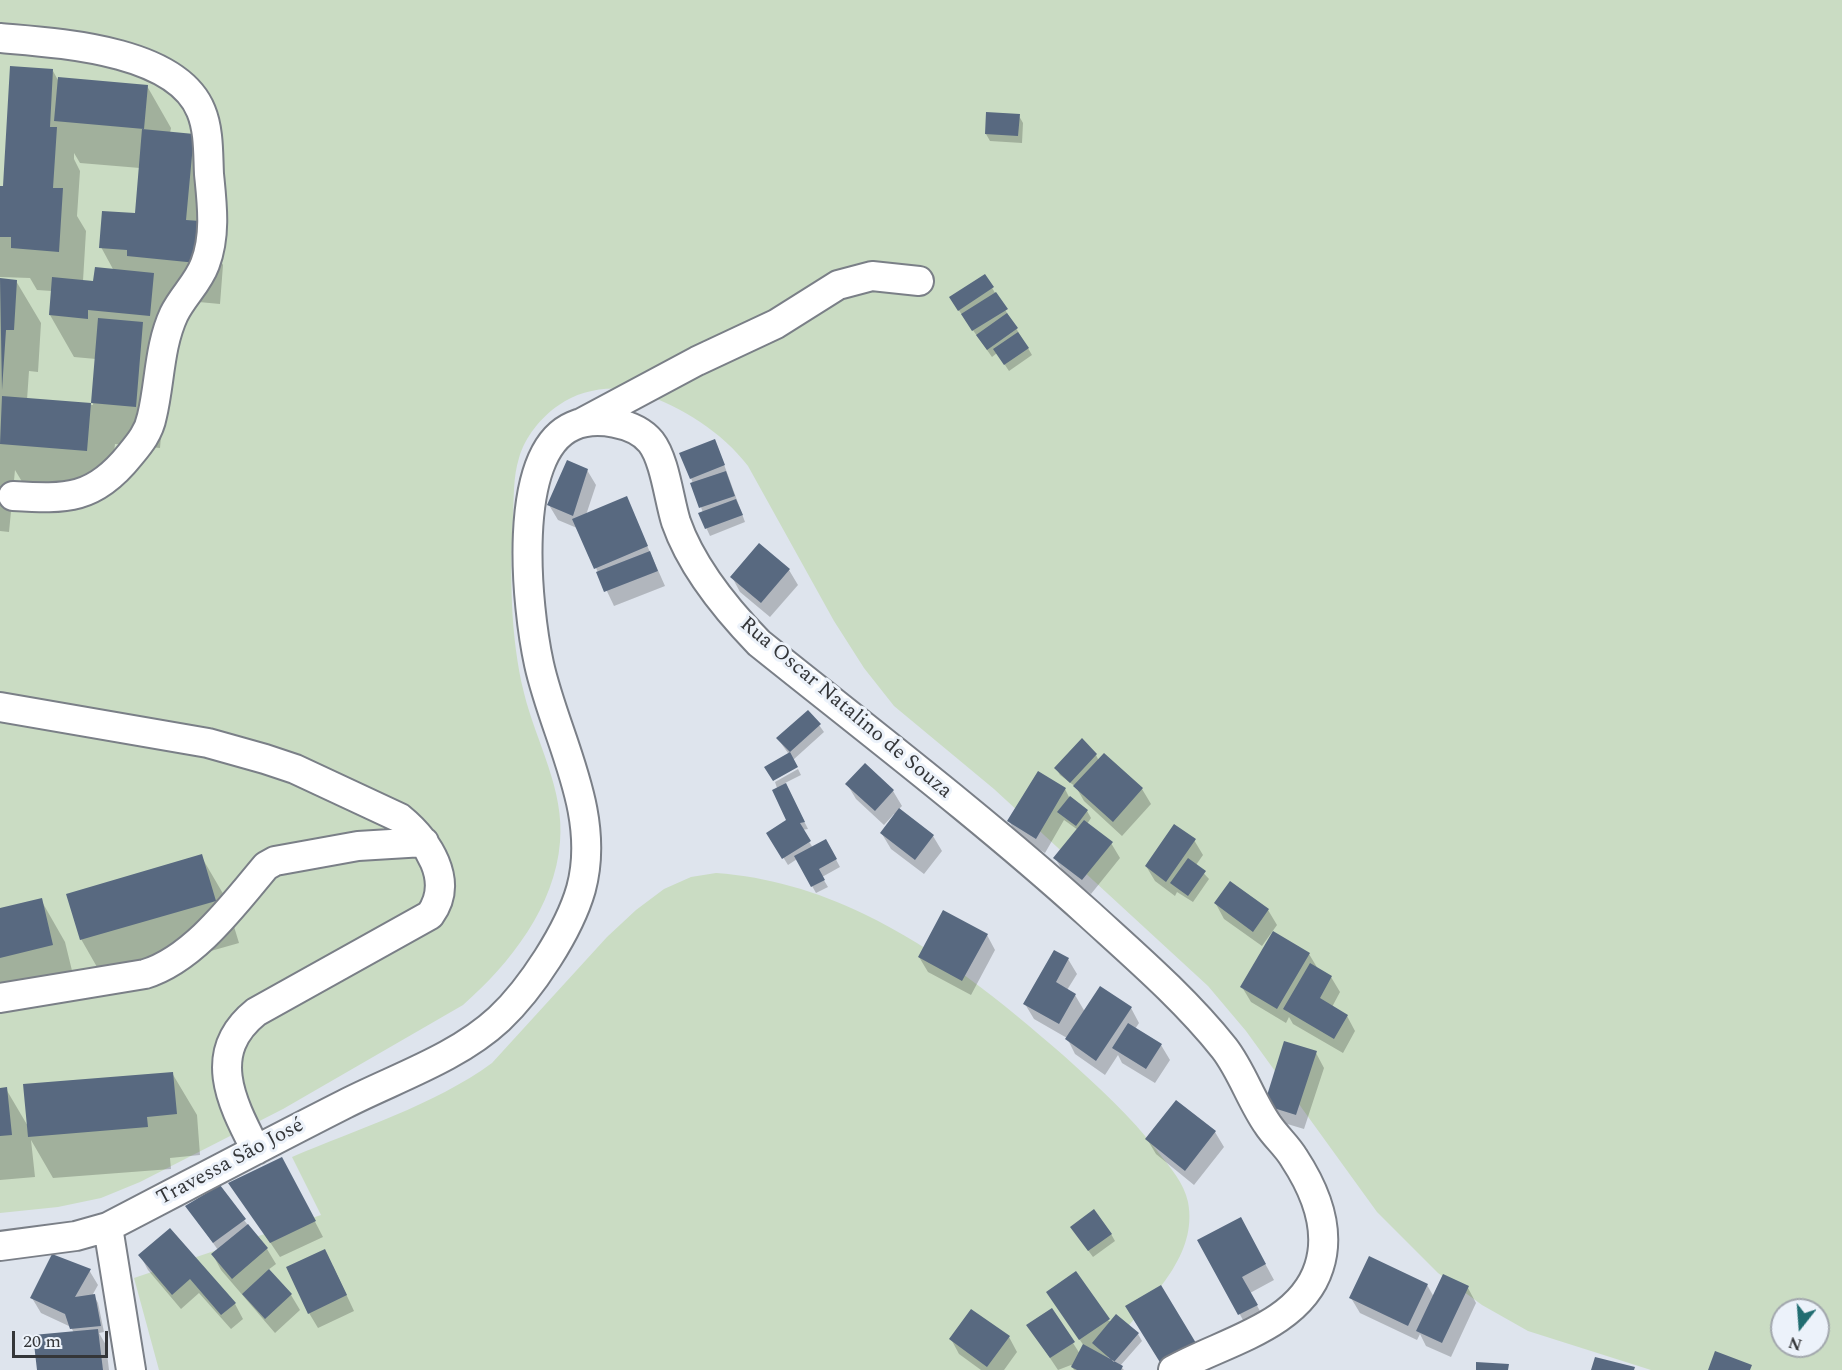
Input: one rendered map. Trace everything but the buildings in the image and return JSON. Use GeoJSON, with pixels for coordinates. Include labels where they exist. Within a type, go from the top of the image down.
{"type":"FeatureCollection","features":[{"type":"Feature","properties":{"kind":"street"},"geometry":{"type":"LineString","coordinates":[[0,38],[97,48],[137,62],[179,82],[194,99],[204,121],[212,209],[211,245],[207,261],[198,281],[179,307],[171,323],[152,416],[145,436],[115,472],[91,490],[57,498],[13,496]]}},
{"type":"Feature","properties":{"kind":"street"},"geometry":{"type":"LineString","coordinates":[[582,423],[697,361],[777,324],[838,285],[872,276],[919,281]]}},
{"type":"Feature","properties":{"kind":"street","name":"Rua Oscar Natalino de Souza"},"geometry":{"type":"LineString","coordinates":[[453,1051],[478,1036],[513,1005],[552,949],[580,890],[585,841],[577,782],[540,666],[532,612],[529,553],[531,506],[539,465],[550,444],[558,435],[582,423],[596,421],[621,425],[634,429],[651,442],[677,526],[715,593],[736,620],[759,643],[1039,869],[1121,943],[1201,1022],[1225,1050],[1255,1106],[1294,1157],[1307,1182],[1324,1226],[1322,1257],[1311,1285],[1304,1297],[1278,1318],[1173,1370]]}},
{"type":"Feature","properties":{"kind":"street"},"geometry":{"type":"LineString","coordinates":[[0,706],[208,743],[296,769],[400,818],[424,842],[434,857],[439,873],[439,903],[430,915],[256,1012],[236,1033],[227,1059],[228,1085],[239,1116],[256,1150]]}},
{"type":"Feature","properties":{"kind":"street"},"geometry":{"type":"LineString","coordinates":[[0,998],[145,974],[165,968],[191,949],[266,866],[275,861],[358,846],[424,842]]}},
{"type":"Feature","properties":{"kind":"street","name":"Travessa São José"},"geometry":{"type":"LineString","coordinates":[[0,1246],[76,1236],[108,1227],[453,1051]]}},
{"type":"Feature","properties":{"kind":"street"},"geometry":{"type":"LineString","coordinates":[[108,1227],[131,1370]]}},
{"type":"Feature","properties":{"kind":"green space"},"geometry":{"type":"Polygon","coordinates":[[[0,0],[1842,0],[1842,1370],[1651,1370],[1528,1331],[1482,1305],[1438,1273],[1377,1212],[1246,1031],[1208,986],[994,789],[894,706],[864,668],[834,621],[748,466],[738,454],[714,432],[686,413],[641,393],[621,389],[599,390],[578,395],[552,410],[530,435],[517,465],[511,561],[516,650],[529,711],[554,785],[560,823],[556,866],[540,911],[527,932],[497,971],[463,1005],[283,1109],[140,1182],[101,1198],[58,1207],[0,1213],[0,0]]]}},
{"type":"Feature","properties":{"kind":"green space"},"geometry":{"type":"Polygon","coordinates":[[[716,873],[792,886],[828,898],[864,914],[917,943],[992,996],[1063,1055],[1125,1113],[1167,1163],[1180,1182],[1188,1202],[1189,1221],[1186,1239],[1171,1273],[1124,1332],[1100,1370],[159,1370],[134,1278],[321,1215],[292,1157],[421,1104],[470,1078],[492,1063],[607,937],[636,910],[664,889],[691,877],[716,873]]]}}]}
